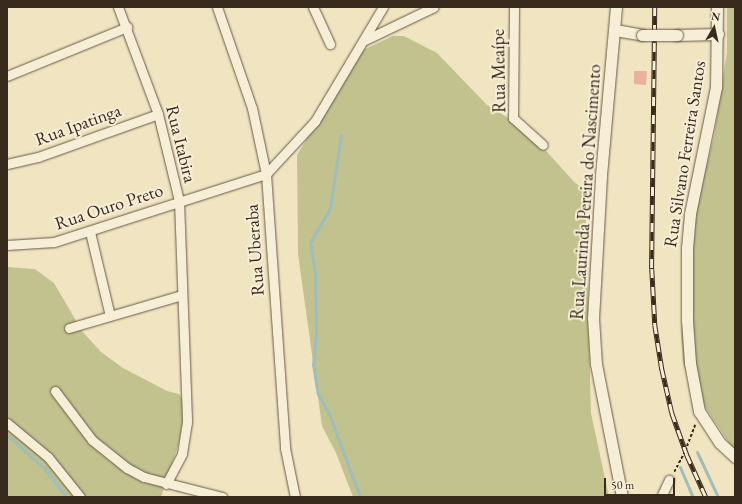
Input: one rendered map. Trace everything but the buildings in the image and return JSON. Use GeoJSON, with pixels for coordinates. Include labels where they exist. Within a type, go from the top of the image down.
{"type":"FeatureCollection","features":[{"type":"Feature","properties":{"kind":"street","name":"Rua Itabira"},"geometry":{"type":"LineString","coordinates":[[118,7],[127,27],[158,114],[179,201],[187,422],[182,454],[166,484]]}},
{"type":"Feature","properties":{"kind":"street","name":"Rua Uberaba"},"geometry":{"type":"LineString","coordinates":[[218,7],[252,108],[266,174],[285,448],[295,497]]}},
{"type":"Feature","properties":{"kind":"street"},"geometry":{"type":"LineString","coordinates":[[313,7],[330,44]]}},
{"type":"Feature","properties":{"kind":"street"},"geometry":{"type":"LineString","coordinates":[[266,174],[315,121],[365,40],[383,7]]}},
{"type":"Feature","properties":{"kind":"street"},"geometry":{"type":"LineString","coordinates":[[365,40],[434,7]]}},
{"type":"Feature","properties":{"kind":"street","name":"Rua Meaípe"},"geometry":{"type":"LineString","coordinates":[[514,7],[513,118],[543,145]]}},
{"type":"Feature","properties":{"kind":"street","name":"Rua Laurinda Pereira do Nascimento"},"geometry":{"type":"LineString","coordinates":[[616,7],[601,176],[593,318],[596,364],[622,497]]}},
{"type":"Feature","properties":{"kind":"street","name":"Rua Silvano Ferreira Santos"},"geometry":{"type":"LineString","coordinates":[[717,7],[718,34],[716,87],[690,214],[686,248],[690,363],[699,412],[720,443],[735,457]]}},
{"type":"Feature","properties":{"kind":"street"},"geometry":{"type":"LineString","coordinates":[[7,76],[127,27]]}},
{"type":"Feature","properties":{"kind":"street"},"geometry":{"type":"LineString","coordinates":[[615,30],[642,35],[718,34]]}},
{"type":"Feature","properties":{"kind":"street","name":"Rua Ipatinga"},"geometry":{"type":"LineString","coordinates":[[7,164],[38,157],[158,114]]}},
{"type":"Feature","properties":{"kind":"street","name":"Rua Ouro Preto"},"geometry":{"type":"LineString","coordinates":[[7,245],[54,242],[90,232],[179,201],[266,174]]}},
{"type":"Feature","properties":{"kind":"street"},"geometry":{"type":"LineString","coordinates":[[90,232],[110,316]]}},
{"type":"Feature","properties":{"kind":"street"},"geometry":{"type":"LineString","coordinates":[[69,328],[182,296]]}},
{"type":"Feature","properties":{"kind":"street"},"geometry":{"type":"LineString","coordinates":[[55,391],[92,440],[110,456],[144,478],[222,497]]}},
{"type":"Feature","properties":{"kind":"street"},"geometry":{"type":"LineString","coordinates":[[7,423],[48,457],[80,497]]}},
{"type":"Feature","properties":{"kind":"street"},"geometry":{"type":"LineString","coordinates":[[661,497],[669,480]]}},
{"type":"Feature","properties":{"kind":"path"},"geometry":{"type":"LineString","coordinates":[[669,480],[686,451],[699,412]]}},
{"type":"Feature","properties":{"kind":"green space"},"geometry":{"type":"Polygon","coordinates":[[[727,7],[735,7],[735,452],[690,384],[683,363],[681,333],[691,226],[714,136],[727,52],[727,7]]]}},
{"type":"Feature","properties":{"kind":"green space"},"geometry":{"type":"Polygon","coordinates":[[[393,36],[404,36],[437,53],[487,105],[510,119],[539,143],[575,183],[585,189],[591,413],[609,497],[353,497],[336,453],[322,426],[298,254],[297,155],[361,51],[393,36]]]}},
{"type":"Feature","properties":{"kind":"green space"},"geometry":{"type":"Polygon","coordinates":[[[7,267],[35,269],[54,283],[82,331],[101,352],[123,368],[167,391],[179,394],[183,401],[184,414],[178,446],[161,497],[7,497],[7,267]]]}},
{"type":"Feature","properties":{"kind":"waterway"},"geometry":{"type":"LineString","coordinates":[[341,135],[330,208],[310,242],[315,274],[316,332],[313,364],[318,394],[329,414],[360,497]]}},
{"type":"Feature","properties":{"kind":"waterway"},"geometry":{"type":"LineString","coordinates":[[7,435],[45,469],[66,497]]}},
{"type":"Feature","properties":{"kind":"waterway"},"geometry":{"type":"LineString","coordinates":[[697,452],[718,497]]}},
{"type":"Feature","properties":{"kind":"waterway"},"geometry":{"type":"LineString","coordinates":[[680,467],[693,497]]}},
{"type":"Feature","properties":{"kind":"railway"},"geometry":{"type":"LineString","coordinates":[[655,7],[652,269],[655,325],[662,369],[672,413],[687,455],[706,497]]}}]}
